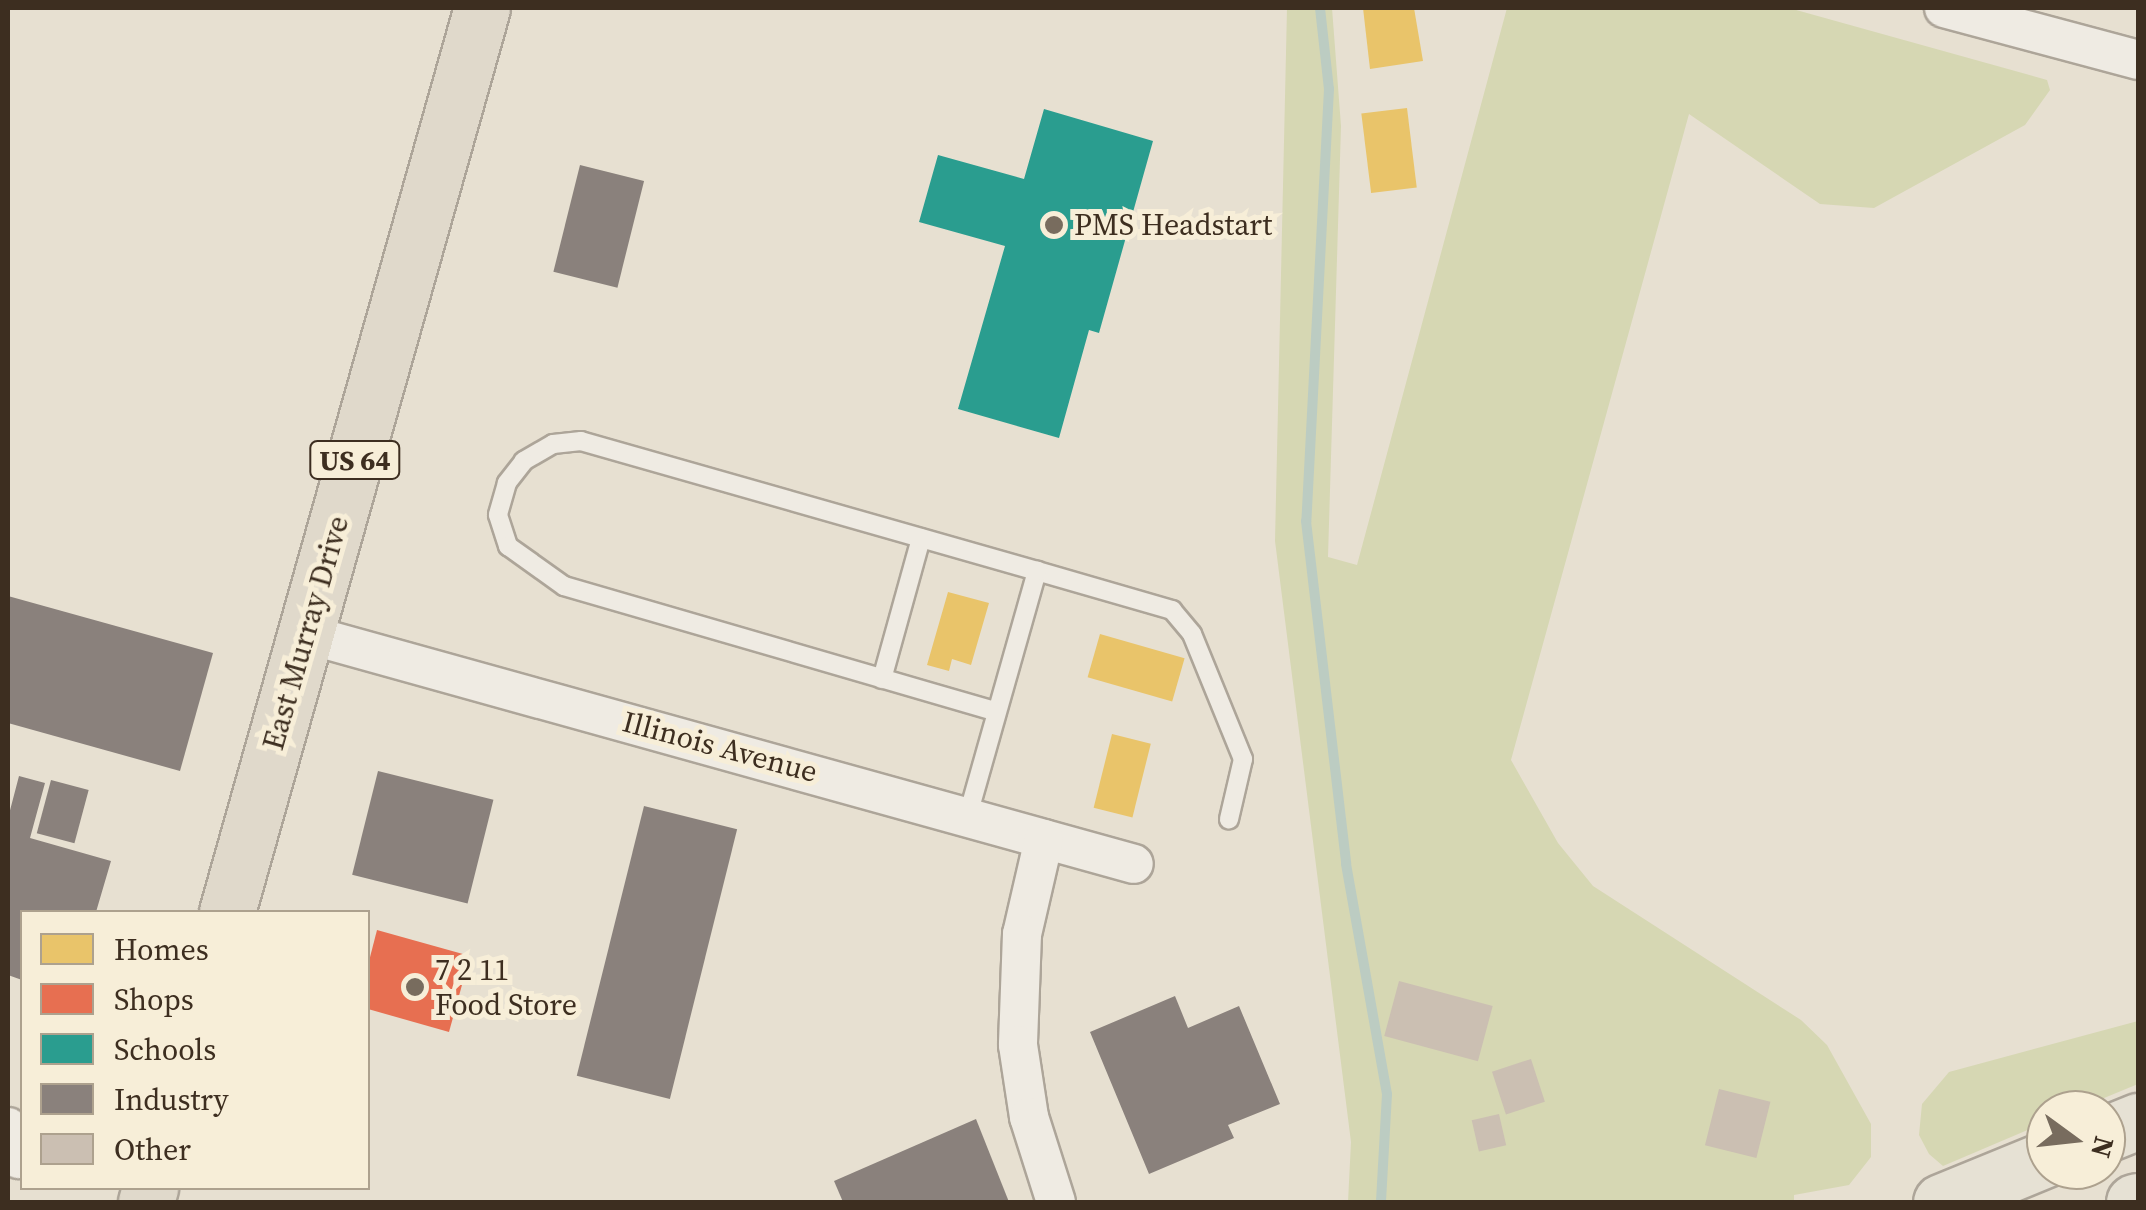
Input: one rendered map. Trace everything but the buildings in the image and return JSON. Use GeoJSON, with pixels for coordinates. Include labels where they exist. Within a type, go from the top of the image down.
{"type":"FeatureCollection","features":[{"type":"Feature","properties":{"kind":"highway","name":"East Murray Drive"},"geometry":{"type":"LineString","coordinates":[[229,910],[482,8]]}},
{"type":"Feature","properties":{"kind":"main road"},"geometry":{"type":"LineString","coordinates":[[1941,1202],[2026,1167]]}},
{"type":"Feature","properties":{"kind":"street"},"geometry":{"type":"LineString","coordinates":[[1944,8],[2138,60]]}},
{"type":"Feature","properties":{"kind":"street","name":"Illinois Avenue"},"geometry":{"type":"LineString","coordinates":[[306,634],[968,814],[1134,864]]}},
{"type":"Feature","properties":{"kind":"street"},"geometry":{"type":"LineString","coordinates":[[1044,839],[1022,934],[1018,1046],[1029,1117],[1056,1202]]}},
{"type":"Feature","properties":{"kind":"lane"},"geometry":{"type":"LineString","coordinates":[[996,711],[564,586],[508,546],[498,515],[506,484],[524,460],[553,444],[581,442],[1172,610],[1192,634],[1243,759],[1229,819]]}},
{"type":"Feature","properties":{"kind":"lane"},"geometry":{"type":"LineString","coordinates":[[882,679],[921,538]]}},
{"type":"Feature","properties":{"kind":"lane"},"geometry":{"type":"LineString","coordinates":[[968,814],[1036,570]]}},
{"type":"Feature","properties":{"kind":"green space"},"geometry":{"type":"Polygon","coordinates":[[[1287,8],[1332,8],[1341,126],[1328,557],[1357,565],[1507,8],[1789,8],[2047,80],[2050,90],[2025,125],[1874,208],[1820,204],[1689,114],[1511,760],[1558,843],[1593,886],[1801,1020],[1827,1045],[1871,1124],[1871,1157],[1849,1185],[1794,1195],[1794,1202],[1348,1202],[1351,1142],[1275,541],[1287,8]]]}},
{"type":"Feature","properties":{"kind":"green space"},"geometry":{"type":"Polygon","coordinates":[[[2138,1021],[2138,1084],[2123,1090],[2026,1090],[2026,1131],[1943,1166],[1929,1154],[1919,1135],[1922,1104],[1949,1072],[2138,1021]]]}},
{"type":"Feature","properties":{"kind":"waterway"},"geometry":{"type":"LineString","coordinates":[[1320,8],[1329,89],[1306,521],[1346,864],[1387,1094],[1381,1202]]}},
{"type":"Feature","properties":{"kind":"place","name":"PMS Headstart"},"geometry":{"type":"Point","coordinates":[1054,225]}},
{"type":"Feature","properties":{"kind":"place","name":"7 2 11 Food Store"},"geometry":{"type":"Point","coordinates":[415,987]}}]}
